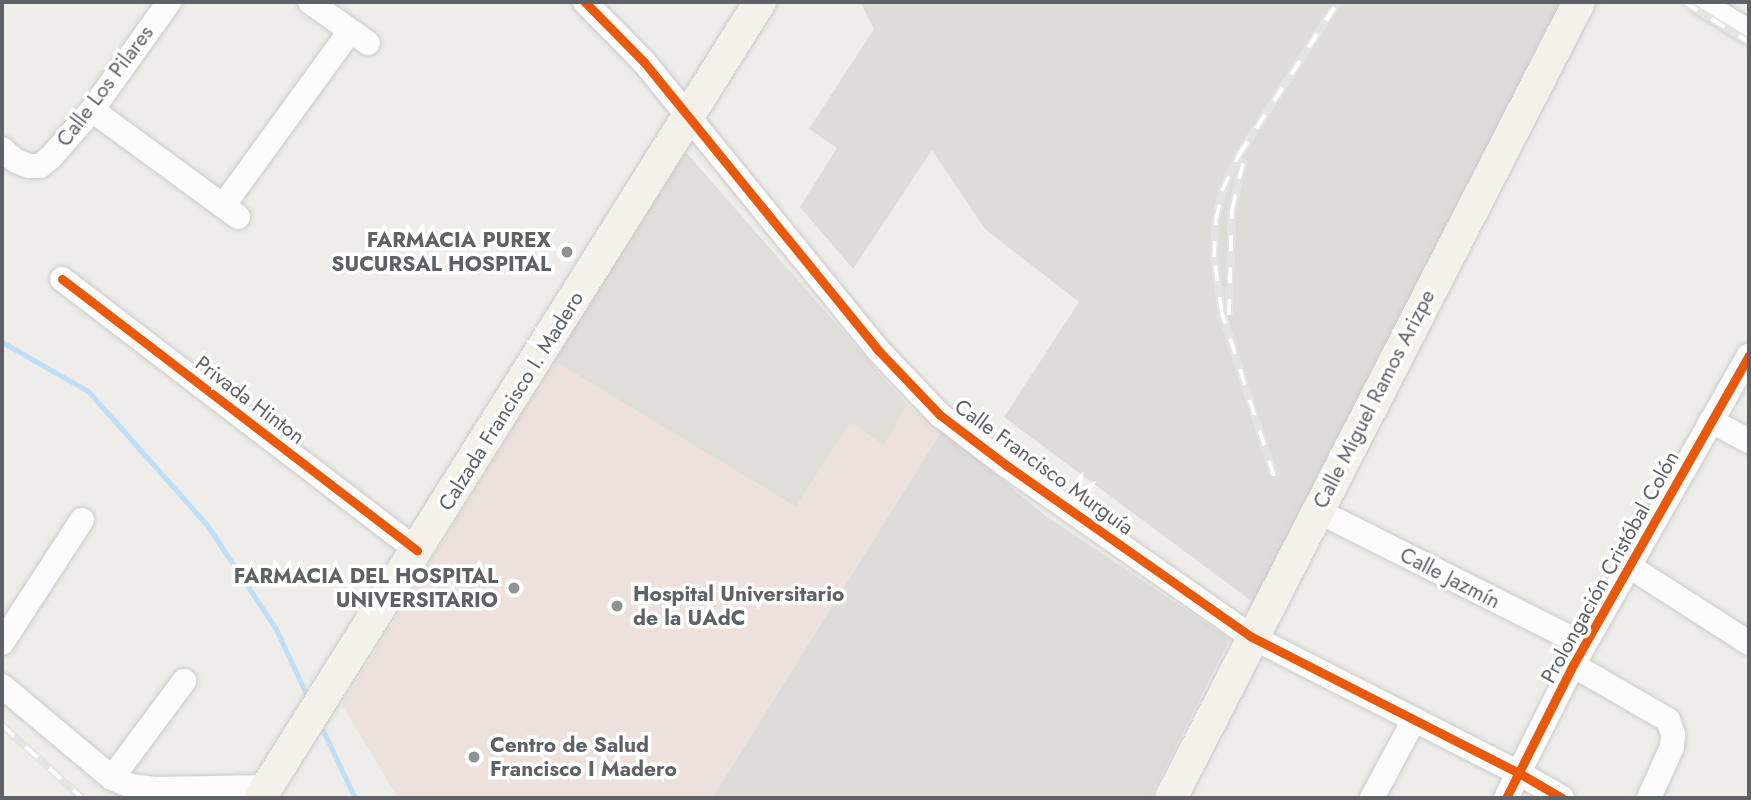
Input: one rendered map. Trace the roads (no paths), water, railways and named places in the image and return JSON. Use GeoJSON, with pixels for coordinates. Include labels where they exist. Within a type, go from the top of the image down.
{"type":"FeatureCollection","features":[{"type":"Feature","properties":{"kind":"main road","name":"Calzada Francisco I. Madero"},"geometry":{"type":"LineString","coordinates":[[265,795],[328,687],[417,550],[760,2]]}},
{"type":"Feature","properties":{"kind":"main road","name":"Calle Miguel Ramos Arizpe"},"geometry":{"type":"LineString","coordinates":[[1171,798],[1316,510],[1579,2]]}},
{"type":"Feature","properties":{"kind":"street","name":"Calle Los Pilares"},"geometry":{"type":"LineString","coordinates":[[2,149],[16,161],[40,166],[92,110],[169,2]]}},
{"type":"Feature","properties":{"kind":"street"},"geometry":{"type":"LineString","coordinates":[[92,110],[231,212],[359,37],[310,2]]}},
{"type":"Feature","properties":{"kind":"street","name":"Calle Francisco Murguía"},"geometry":{"type":"LineString","coordinates":[[585,2],[644,62],[878,350],[940,415],[1006,465],[1252,637],[1519,773],[1562,798]]}},
{"type":"Feature","properties":{"kind":"street"},"geometry":{"type":"LineString","coordinates":[[1700,2],[1749,32]]}},
{"type":"Feature","properties":{"kind":"street","name":"Privada Hinton"},"geometry":{"type":"LineString","coordinates":[[62,279],[417,550]]}},
{"type":"Feature","properties":{"kind":"street","name":"Prolongación Cristóbal Colón"},"geometry":{"type":"LineString","coordinates":[[1506,798],[1578,655],[1749,355]]}},
{"type":"Feature","properties":{"kind":"street"},"geometry":{"type":"LineString","coordinates":[[1711,421],[1749,441]]}},
{"type":"Feature","properties":{"kind":"street","name":"Calle Jazmín"},"geometry":{"type":"LineString","coordinates":[[1316,510],[1578,655],[1668,720],[1674,733],[1672,747],[1649,798]]}},
{"type":"Feature","properties":{"kind":"street"},"geometry":{"type":"LineString","coordinates":[[2,643],[82,520]]}},
{"type":"Feature","properties":{"kind":"street"},"geometry":{"type":"LineString","coordinates":[[1629,566],[1749,643]]}},
{"type":"Feature","properties":{"kind":"street"},"geometry":{"type":"LineString","coordinates":[[112,778],[184,681]]}},
{"type":"Feature","properties":{"kind":"street"},"geometry":{"type":"LineString","coordinates":[[2,686],[112,778],[131,786],[265,795]]}},
{"type":"Feature","properties":{"kind":"street"},"geometry":{"type":"LineString","coordinates":[[1372,798],[1413,720]]}},
{"type":"Feature","properties":{"kind":"waterway"},"geometry":{"type":"LineString","coordinates":[[2,342],[88,391],[207,525],[276,629],[309,700]]}},
{"type":"Feature","properties":{"kind":"waterway"},"geometry":{"type":"LineString","coordinates":[[319,722],[355,798]]}},
{"type":"Feature","properties":{"kind":"railway"},"geometry":{"type":"LineString","coordinates":[[1274,476],[1222,313],[1214,257],[1216,220],[1222,191],[1239,155],[1338,2]]}},
{"type":"Feature","properties":{"kind":"railway"},"geometry":{"type":"LineString","coordinates":[[1684,2],[1749,42]]}},
{"type":"Feature","properties":{"kind":"railway"},"geometry":{"type":"LineString","coordinates":[[1229,315],[1232,210],[1244,159]]}},
{"type":"Feature","properties":{"kind":"railway"},"geometry":{"type":"LineString","coordinates":[[2,725],[82,798]]}},
{"type":"Feature","properties":{"kind":"place","name":"FARMACIA PUREX SUCURSAL HOSPITAL"},"geometry":{"type":"Point","coordinates":[567,252]}},
{"type":"Feature","properties":{"kind":"place","name":"FARMACIA DEL HOSPITAL UNIVERSITARIO"},"geometry":{"type":"Point","coordinates":[514,588]}},
{"type":"Feature","properties":{"kind":"place","name":"Hospital Universitario de la UAdC"},"geometry":{"type":"Point","coordinates":[617,606]}},
{"type":"Feature","properties":{"kind":"place","name":"Centro de Salud Francisco I Madero"},"geometry":{"type":"Point","coordinates":[474,757]}}]}
